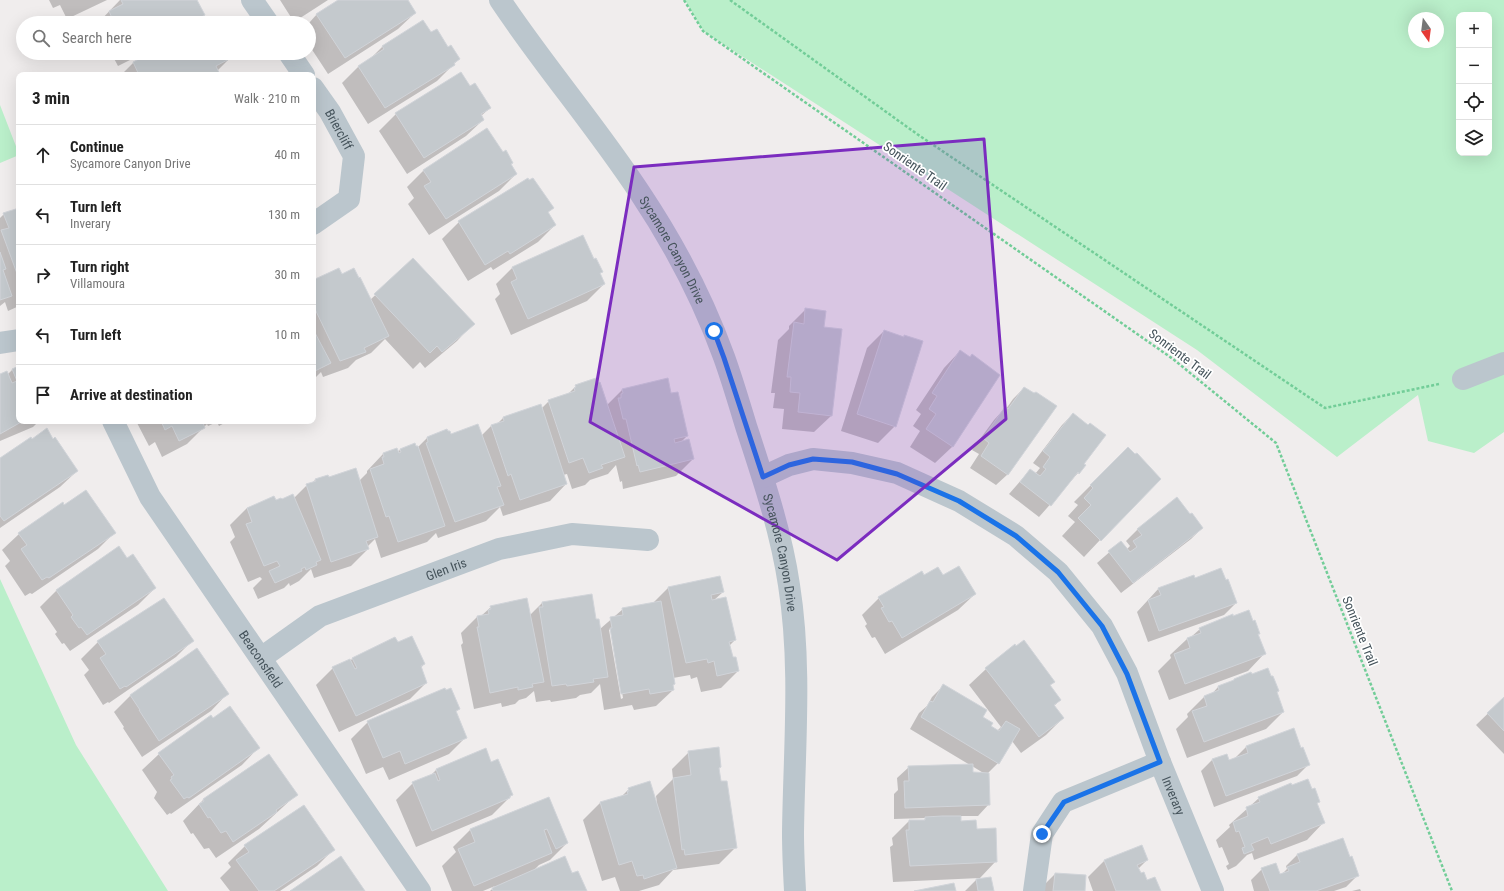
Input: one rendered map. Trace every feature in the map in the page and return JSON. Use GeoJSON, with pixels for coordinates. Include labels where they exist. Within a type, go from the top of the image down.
{"type":"FeatureCollection","features":[{"type":"Feature","properties":{"kind":"street"},"geometry":{"type":"LineString","coordinates":[[252,0],[263,16]]}},
{"type":"Feature","properties":{"kind":"street","name":"Sycamore Canyon Drive"},"geometry":{"type":"LineString","coordinates":[[500,0],[622,166],[663,228],[684,265],[699,296],[724,358],[763,477],[778,532],[789,585],[792,611],[797,710],[793,836],[795,891]]}},
{"type":"Feature","properties":{"kind":"street"},"geometry":{"type":"LineString","coordinates":[[294,60],[302,72]]}},
{"type":"Feature","properties":{"kind":"street","name":"Briercliff"},"geometry":{"type":"LineString","coordinates":[[316,92],[330,112],[354,156],[349,199],[316,222]]}},
{"type":"Feature","properties":{"kind":"street"},"geometry":{"type":"LineString","coordinates":[[0,342],[16,340]]}},
{"type":"Feature","properties":{"kind":"street"},"geometry":{"type":"LineString","coordinates":[[1463,379],[1504,363]]}},
{"type":"Feature","properties":{"kind":"street","name":"Beaconsfield"},"geometry":{"type":"LineString","coordinates":[[114,424],[150,497],[420,891]]}},
{"type":"Feature","properties":{"kind":"street","name":"Inverary"},"geometry":{"type":"LineString","coordinates":[[763,477],[789,465],[813,459],[852,462],[897,474],[959,501],[1016,536],[1058,572],[1102,626],[1127,674],[1160,762],[1213,891]]}},
{"type":"Feature","properties":{"kind":"street","name":"Glen Iris"},"geometry":{"type":"LineString","coordinates":[[261,658],[320,616],[499,549],[572,534],[648,540]]}},
{"type":"Feature","properties":{"kind":"street"},"geometry":{"type":"LineString","coordinates":[[1034,891],[1042,834],[1064,802],[1160,762]]}},
{"type":"Feature","properties":{"kind":"path","name":"Sonriente Trail"},"geometry":{"type":"LineString","coordinates":[[684,0],[703,31],[1173,359],[1276,442],[1452,891]]}},
{"type":"Feature","properties":{"kind":"path"},"geometry":{"type":"LineString","coordinates":[[730,0],[917,134],[1325,408],[1463,379]]}},
{"type":"Feature","properties":{"kind":"highlighted area"},"geometry":{"type":"Polygon","coordinates":[[[984,139],[1006,419],[837,560],[590,422],[634,167],[984,139]]]}},
{"type":"Feature","properties":{"kind":"green space"},"geometry":{"type":"Polygon","coordinates":[[[685,0],[1504,0],[1504,432],[1474,453],[1428,441],[1418,395],[1337,457],[1197,350],[703,31],[685,0]]]}},
{"type":"Feature","properties":{"kind":"green space"},"geometry":{"type":"Polygon","coordinates":[[[0,105],[16,146],[16,156],[0,163],[0,105]]]}},
{"type":"Feature","properties":{"kind":"green space"},"geometry":{"type":"Polygon","coordinates":[[[0,579],[76,745],[168,891],[0,891],[0,579]]]}},
{"type":"Feature","properties":{"kind":"building"},"geometry":{"type":"Polygon","coordinates":[[[121,0],[197,0],[205,15],[111,16],[109,11],[123,4],[121,0]]]}},
{"type":"Feature","properties":{"kind":"building"},"geometry":{"type":"Polygon","coordinates":[[[338,0],[408,0],[416,13],[345,58],[316,14],[338,0]]]}},
{"type":"Feature","properties":{"kind":"building"},"geometry":{"type":"Polygon","coordinates":[[[423,20],[431,32],[437,29],[448,47],[451,45],[460,59],[454,63],[455,65],[385,108],[358,66],[384,49],[382,46],[423,20]]]}},
{"type":"Feature","properties":{"kind":"building"},"geometry":{"type":"Polygon","coordinates":[[[137,60],[227,60],[216,66],[219,72],[138,72],[133,62],[137,60]]]}},
{"type":"Feature","properties":{"kind":"building"},"geometry":{"type":"Polygon","coordinates":[[[461,72],[470,86],[475,83],[491,108],[481,114],[484,120],[424,158],[395,113],[461,72]]]}},
{"type":"Feature","properties":{"kind":"building"},"geometry":{"type":"Polygon","coordinates":[[[487,128],[503,152],[506,150],[513,163],[511,164],[517,174],[446,219],[424,186],[431,182],[423,170],[487,128]]]}},
{"type":"Feature","properties":{"kind":"building"},"geometry":{"type":"Polygon","coordinates":[[[528,178],[529,180],[533,178],[554,208],[548,212],[556,225],[510,254],[508,251],[485,265],[458,221],[528,178]]]}},
{"type":"Feature","properties":{"kind":"building"},"geometry":{"type":"Polygon","coordinates":[[[16,209],[16,271],[1,230],[9,228],[3,213],[16,209]]]}},
{"type":"Feature","properties":{"kind":"building"},"geometry":{"type":"Polygon","coordinates":[[[583,235],[594,259],[596,258],[603,272],[600,273],[605,284],[528,319],[511,282],[517,279],[512,267],[583,235]]]}},
{"type":"Feature","properties":{"kind":"building"},"geometry":{"type":"Polygon","coordinates":[[[0,252],[6,269],[3,270],[12,296],[0,300],[0,252]]]}},
{"type":"Feature","properties":{"kind":"building"},"geometry":{"type":"Polygon","coordinates":[[[413,258],[475,324],[442,352],[437,346],[430,353],[374,294],[413,258]]]}},
{"type":"Feature","properties":{"kind":"building"},"geometry":{"type":"Polygon","coordinates":[[[339,268],[342,274],[354,268],[359,278],[360,277],[389,336],[364,348],[366,352],[340,361],[316,311],[316,279],[339,268]]]}},
{"type":"Feature","properties":{"kind":"building"},"geometry":{"type":"Polygon","coordinates":[[[805,308],[826,311],[824,327],[842,329],[832,416],[798,412],[800,393],[790,392],[791,377],[787,377],[794,322],[804,324],[805,308]]]}},
{"type":"Feature","properties":{"kind":"building"},"geometry":{"type":"Polygon","coordinates":[[[884,330],[904,337],[904,335],[923,341],[896,427],[857,414],[884,330]]]}},
{"type":"Feature","properties":{"kind":"building"},"geometry":{"type":"Polygon","coordinates":[[[316,335],[331,363],[316,370],[316,335]]]}},
{"type":"Feature","properties":{"kind":"building"},"geometry":{"type":"Polygon","coordinates":[[[960,350],[970,357],[972,354],[1000,375],[953,447],[926,429],[936,414],[929,409],[937,396],[932,393],[960,350]]]}},
{"type":"Feature","properties":{"kind":"building"},"geometry":{"type":"Polygon","coordinates":[[[16,367],[16,379],[12,369],[16,367]]]}},
{"type":"Feature","properties":{"kind":"building"},"geometry":{"type":"Polygon","coordinates":[[[7,371],[12,383],[16,381],[16,424],[18,424],[0,434],[0,374],[7,371]]]}},
{"type":"Feature","properties":{"kind":"building"},"geometry":{"type":"Polygon","coordinates":[[[596,378],[598,383],[600,382],[625,457],[601,465],[603,468],[589,473],[583,458],[569,463],[548,400],[575,391],[575,385],[596,378]]]}},
{"type":"Feature","properties":{"kind":"building"},"geometry":{"type":"Polygon","coordinates":[[[668,378],[671,393],[678,392],[688,436],[674,439],[675,443],[689,439],[694,459],[640,472],[638,465],[637,466],[626,419],[623,419],[618,398],[621,398],[621,394],[623,393],[622,389],[668,378]]]}},
{"type":"Feature","properties":{"kind":"building"},"geometry":{"type":"Polygon","coordinates":[[[1024,387],[1034,393],[1036,392],[1057,406],[1008,475],[981,456],[989,443],[983,438],[1005,407],[1008,409],[1024,387]]]}},
{"type":"Feature","properties":{"kind":"building"},"geometry":{"type":"Polygon","coordinates":[[[541,404],[567,484],[520,500],[511,474],[508,476],[491,425],[504,421],[503,417],[541,404]]]}},
{"type":"Feature","properties":{"kind":"building"},"geometry":{"type":"Polygon","coordinates":[[[1073,413],[1088,425],[1090,423],[1106,435],[1084,464],[1086,465],[1079,474],[1078,472],[1051,506],[1020,482],[1030,469],[1040,476],[1046,469],[1043,467],[1050,457],[1043,451],[1073,413]]]}},
{"type":"Feature","properties":{"kind":"building"},"geometry":{"type":"Polygon","coordinates":[[[162,424],[203,424],[205,428],[179,441],[172,426],[165,430],[162,424]]]}},
{"type":"Feature","properties":{"kind":"building"},"geometry":{"type":"Polygon","coordinates":[[[478,424],[501,486],[497,487],[504,505],[455,522],[426,443],[428,442],[427,437],[447,429],[451,434],[478,424]]]}},
{"type":"Feature","properties":{"kind":"building"},"geometry":{"type":"Polygon","coordinates":[[[47,428],[53,439],[55,437],[78,471],[4,521],[0,516],[0,458],[31,437],[32,439],[47,428]]]}},
{"type":"Feature","properties":{"kind":"building"},"geometry":{"type":"Polygon","coordinates":[[[415,443],[416,446],[418,446],[445,526],[398,542],[389,516],[386,517],[370,469],[384,464],[382,457],[384,457],[383,453],[397,448],[399,453],[401,452],[400,449],[415,443]]]}},
{"type":"Feature","properties":{"kind":"building"},"geometry":{"type":"Polygon","coordinates":[[[1128,447],[1135,454],[1137,453],[1161,479],[1101,541],[1078,518],[1091,505],[1084,498],[1093,488],[1090,485],[1128,447]]]}},
{"type":"Feature","properties":{"kind":"building"},"geometry":{"type":"Polygon","coordinates":[[[356,468],[378,537],[366,541],[369,549],[331,562],[306,484],[316,481],[315,479],[328,475],[329,477],[356,468]]]}},
{"type":"Feature","properties":{"kind":"building"},"geometry":{"type":"Polygon","coordinates":[[[86,490],[116,533],[49,578],[47,577],[42,580],[21,549],[27,545],[18,533],[63,502],[64,505],[86,490]]]}},
{"type":"Feature","properties":{"kind":"building"},"geometry":{"type":"Polygon","coordinates":[[[293,494],[321,560],[316,562],[317,565],[306,570],[305,567],[301,569],[302,571],[275,583],[269,571],[280,566],[277,561],[264,566],[246,524],[252,522],[247,508],[274,496],[276,500],[293,494]]]}},
{"type":"Feature","properties":{"kind":"building"},"geometry":{"type":"Polygon","coordinates":[[[1177,497],[1190,514],[1192,513],[1203,528],[1133,583],[1108,551],[1121,541],[1130,552],[1137,547],[1133,541],[1142,535],[1137,529],[1177,497]]]}},
{"type":"Feature","properties":{"kind":"building"},"geometry":{"type":"Polygon","coordinates":[[[119,546],[127,558],[133,554],[156,588],[87,635],[81,627],[79,628],[71,617],[73,615],[56,590],[119,546]]]}},
{"type":"Feature","properties":{"kind":"building"},"geometry":{"type":"Polygon","coordinates":[[[959,566],[976,594],[902,638],[892,621],[889,622],[881,608],[884,607],[878,597],[922,571],[924,575],[938,567],[943,575],[959,566]]]}},
{"type":"Feature","properties":{"kind":"building"},"geometry":{"type":"Polygon","coordinates":[[[1221,568],[1226,580],[1228,579],[1237,603],[1159,631],[1148,600],[1161,595],[1158,588],[1194,575],[1195,578],[1221,568]]]}},
{"type":"Feature","properties":{"kind":"building"},"geometry":{"type":"Polygon","coordinates":[[[720,576],[724,592],[711,595],[712,600],[726,597],[736,640],[729,642],[733,657],[736,657],[739,671],[717,676],[714,661],[708,663],[707,659],[686,663],[668,587],[720,576]]]}},
{"type":"Feature","properties":{"kind":"building"},"geometry":{"type":"Polygon","coordinates":[[[592,594],[596,619],[599,619],[608,677],[593,679],[594,682],[567,686],[566,684],[552,686],[539,607],[543,607],[542,602],[592,594]]]}},
{"type":"Feature","properties":{"kind":"building"},"geometry":{"type":"Polygon","coordinates":[[[164,598],[194,641],[126,687],[125,686],[120,689],[100,658],[106,654],[97,641],[164,598]]]}},
{"type":"Feature","properties":{"kind":"building"},"geometry":{"type":"Polygon","coordinates":[[[527,598],[544,682],[532,684],[533,687],[518,690],[518,687],[490,693],[477,627],[479,627],[477,616],[489,614],[488,610],[491,609],[490,606],[527,598]]]}},
{"type":"Feature","properties":{"kind":"building"},"geometry":{"type":"Polygon","coordinates":[[[661,601],[675,684],[673,685],[674,690],[650,694],[649,689],[621,694],[610,628],[612,628],[610,617],[623,615],[622,608],[661,601]]]}},
{"type":"Feature","properties":{"kind":"building"},"geometry":{"type":"Polygon","coordinates":[[[1249,610],[1253,621],[1255,620],[1260,634],[1258,634],[1266,654],[1185,684],[1174,654],[1190,648],[1187,638],[1201,633],[1199,628],[1233,614],[1233,616],[1249,610]]]}},
{"type":"Feature","properties":{"kind":"building"},"geometry":{"type":"Polygon","coordinates":[[[412,636],[425,664],[421,666],[427,683],[356,716],[332,667],[350,659],[355,669],[357,668],[352,658],[395,637],[398,642],[412,636]]]}},
{"type":"Feature","properties":{"kind":"building"},"geometry":{"type":"Polygon","coordinates":[[[1024,640],[1055,682],[1050,685],[1061,700],[1054,705],[1064,718],[1039,737],[985,668],[1015,644],[1016,646],[1024,640]]]}},
{"type":"Feature","properties":{"kind":"building"},"geometry":{"type":"Polygon","coordinates":[[[197,648],[229,694],[159,741],[130,695],[197,648]]]}},
{"type":"Feature","properties":{"kind":"building"},"geometry":{"type":"Polygon","coordinates":[[[1268,668],[1279,691],[1277,692],[1284,712],[1204,742],[1192,711],[1207,706],[1204,696],[1219,690],[1218,686],[1234,679],[1251,672],[1252,674],[1268,668]]]}},
{"type":"Feature","properties":{"kind":"building"},"geometry":{"type":"Polygon","coordinates":[[[943,684],[987,710],[983,717],[993,723],[991,726],[999,731],[1006,721],[1020,729],[999,764],[921,717],[930,701],[933,702],[943,684]]]}},
{"type":"Feature","properties":{"kind":"building"},"geometry":{"type":"Polygon","coordinates":[[[445,688],[446,690],[451,688],[460,709],[456,711],[467,738],[405,764],[400,751],[383,758],[367,721],[445,688]]]}},
{"type":"Feature","properties":{"kind":"building"},"geometry":{"type":"Polygon","coordinates":[[[1504,697],[1504,731],[1487,713],[1504,697]]]}},
{"type":"Feature","properties":{"kind":"building"},"geometry":{"type":"Polygon","coordinates":[[[230,706],[260,748],[189,798],[187,797],[184,799],[170,780],[174,775],[158,753],[211,715],[213,718],[230,706]]]}},
{"type":"Feature","properties":{"kind":"building"},"geometry":{"type":"Polygon","coordinates":[[[1294,728],[1301,748],[1303,747],[1310,765],[1226,796],[1212,759],[1227,754],[1229,760],[1248,753],[1246,746],[1294,728]]]}},
{"type":"Feature","properties":{"kind":"building"},"geometry":{"type":"Polygon","coordinates":[[[719,747],[721,767],[719,768],[721,781],[727,781],[737,848],[685,855],[684,849],[682,850],[673,778],[691,775],[688,751],[719,747]]]}},
{"type":"Feature","properties":{"kind":"building"},"geometry":{"type":"Polygon","coordinates":[[[486,748],[491,762],[498,759],[513,795],[510,796],[510,798],[432,831],[412,782],[435,773],[438,781],[440,780],[436,769],[486,748]]]}},
{"type":"Feature","properties":{"kind":"building"},"geometry":{"type":"Polygon","coordinates":[[[269,754],[298,795],[276,810],[277,812],[233,842],[226,831],[221,833],[210,817],[208,818],[199,804],[204,801],[203,799],[269,754]]]}},
{"type":"Feature","properties":{"kind":"building"},"geometry":{"type":"Polygon","coordinates":[[[973,764],[973,772],[989,773],[990,805],[905,808],[904,781],[909,781],[908,766],[973,764]]]}},
{"type":"Feature","properties":{"kind":"building"},"geometry":{"type":"Polygon","coordinates":[[[1308,779],[1312,789],[1315,788],[1320,802],[1317,803],[1325,823],[1271,844],[1268,837],[1251,844],[1254,850],[1244,854],[1242,848],[1245,847],[1239,831],[1236,832],[1233,822],[1248,816],[1246,807],[1260,802],[1258,797],[1291,783],[1292,785],[1308,779]]]}},
{"type":"Feature","properties":{"kind":"building"},"geometry":{"type":"Polygon","coordinates":[[[650,781],[677,868],[644,879],[643,875],[637,876],[632,861],[619,865],[600,802],[628,794],[628,788],[650,781]]]}},
{"type":"Feature","properties":{"kind":"building"},"geometry":{"type":"Polygon","coordinates":[[[549,797],[568,843],[556,849],[547,829],[544,830],[552,853],[474,886],[458,849],[475,842],[470,829],[549,797]]]}},
{"type":"Feature","properties":{"kind":"building"},"geometry":{"type":"Polygon","coordinates":[[[304,805],[335,850],[274,891],[259,891],[236,860],[249,852],[244,845],[304,805]]]}},
{"type":"Feature","properties":{"kind":"building"},"geometry":{"type":"Polygon","coordinates":[[[961,816],[961,821],[976,820],[977,829],[996,828],[997,862],[910,866],[906,830],[909,830],[909,820],[925,820],[925,817],[961,816]]]}},
{"type":"Feature","properties":{"kind":"building"},"geometry":{"type":"Polygon","coordinates":[[[1343,838],[1350,857],[1352,856],[1359,876],[1316,891],[1270,891],[1261,868],[1276,863],[1280,874],[1289,871],[1287,867],[1300,862],[1297,854],[1343,838]]]}},
{"type":"Feature","properties":{"kind":"building"},"geometry":{"type":"Polygon","coordinates":[[[1142,845],[1148,860],[1137,865],[1141,873],[1144,872],[1147,880],[1155,877],[1161,891],[1116,891],[1104,860],[1142,845]]]}},
{"type":"Feature","properties":{"kind":"building"},"geometry":{"type":"Polygon","coordinates":[[[341,856],[365,891],[290,891],[341,856]]]}},
{"type":"Feature","properties":{"kind":"building"},"geometry":{"type":"Polygon","coordinates":[[[565,856],[572,873],[578,871],[587,891],[493,891],[492,888],[565,856]]]}},
{"type":"Feature","properties":{"kind":"building"},"geometry":{"type":"Polygon","coordinates":[[[1055,873],[1086,875],[1085,891],[1053,891],[1055,873]]]}},
{"type":"Feature","properties":{"kind":"building"},"geometry":{"type":"Polygon","coordinates":[[[991,877],[994,891],[978,891],[976,879],[991,877]]]}},
{"type":"Feature","properties":{"kind":"building"},"geometry":{"type":"Polygon","coordinates":[[[954,883],[956,891],[914,891],[954,883]]]}},
{"type":"Feature","properties":{"kind":"route"},"geometry":{"type":"LineString","coordinates":[[714,331],[763,477],[789,465],[813,459],[852,462],[897,474],[959,501],[1016,536],[1058,572],[1102,626],[1127,674],[1160,762],[1064,802],[1042,834]]}}]}
